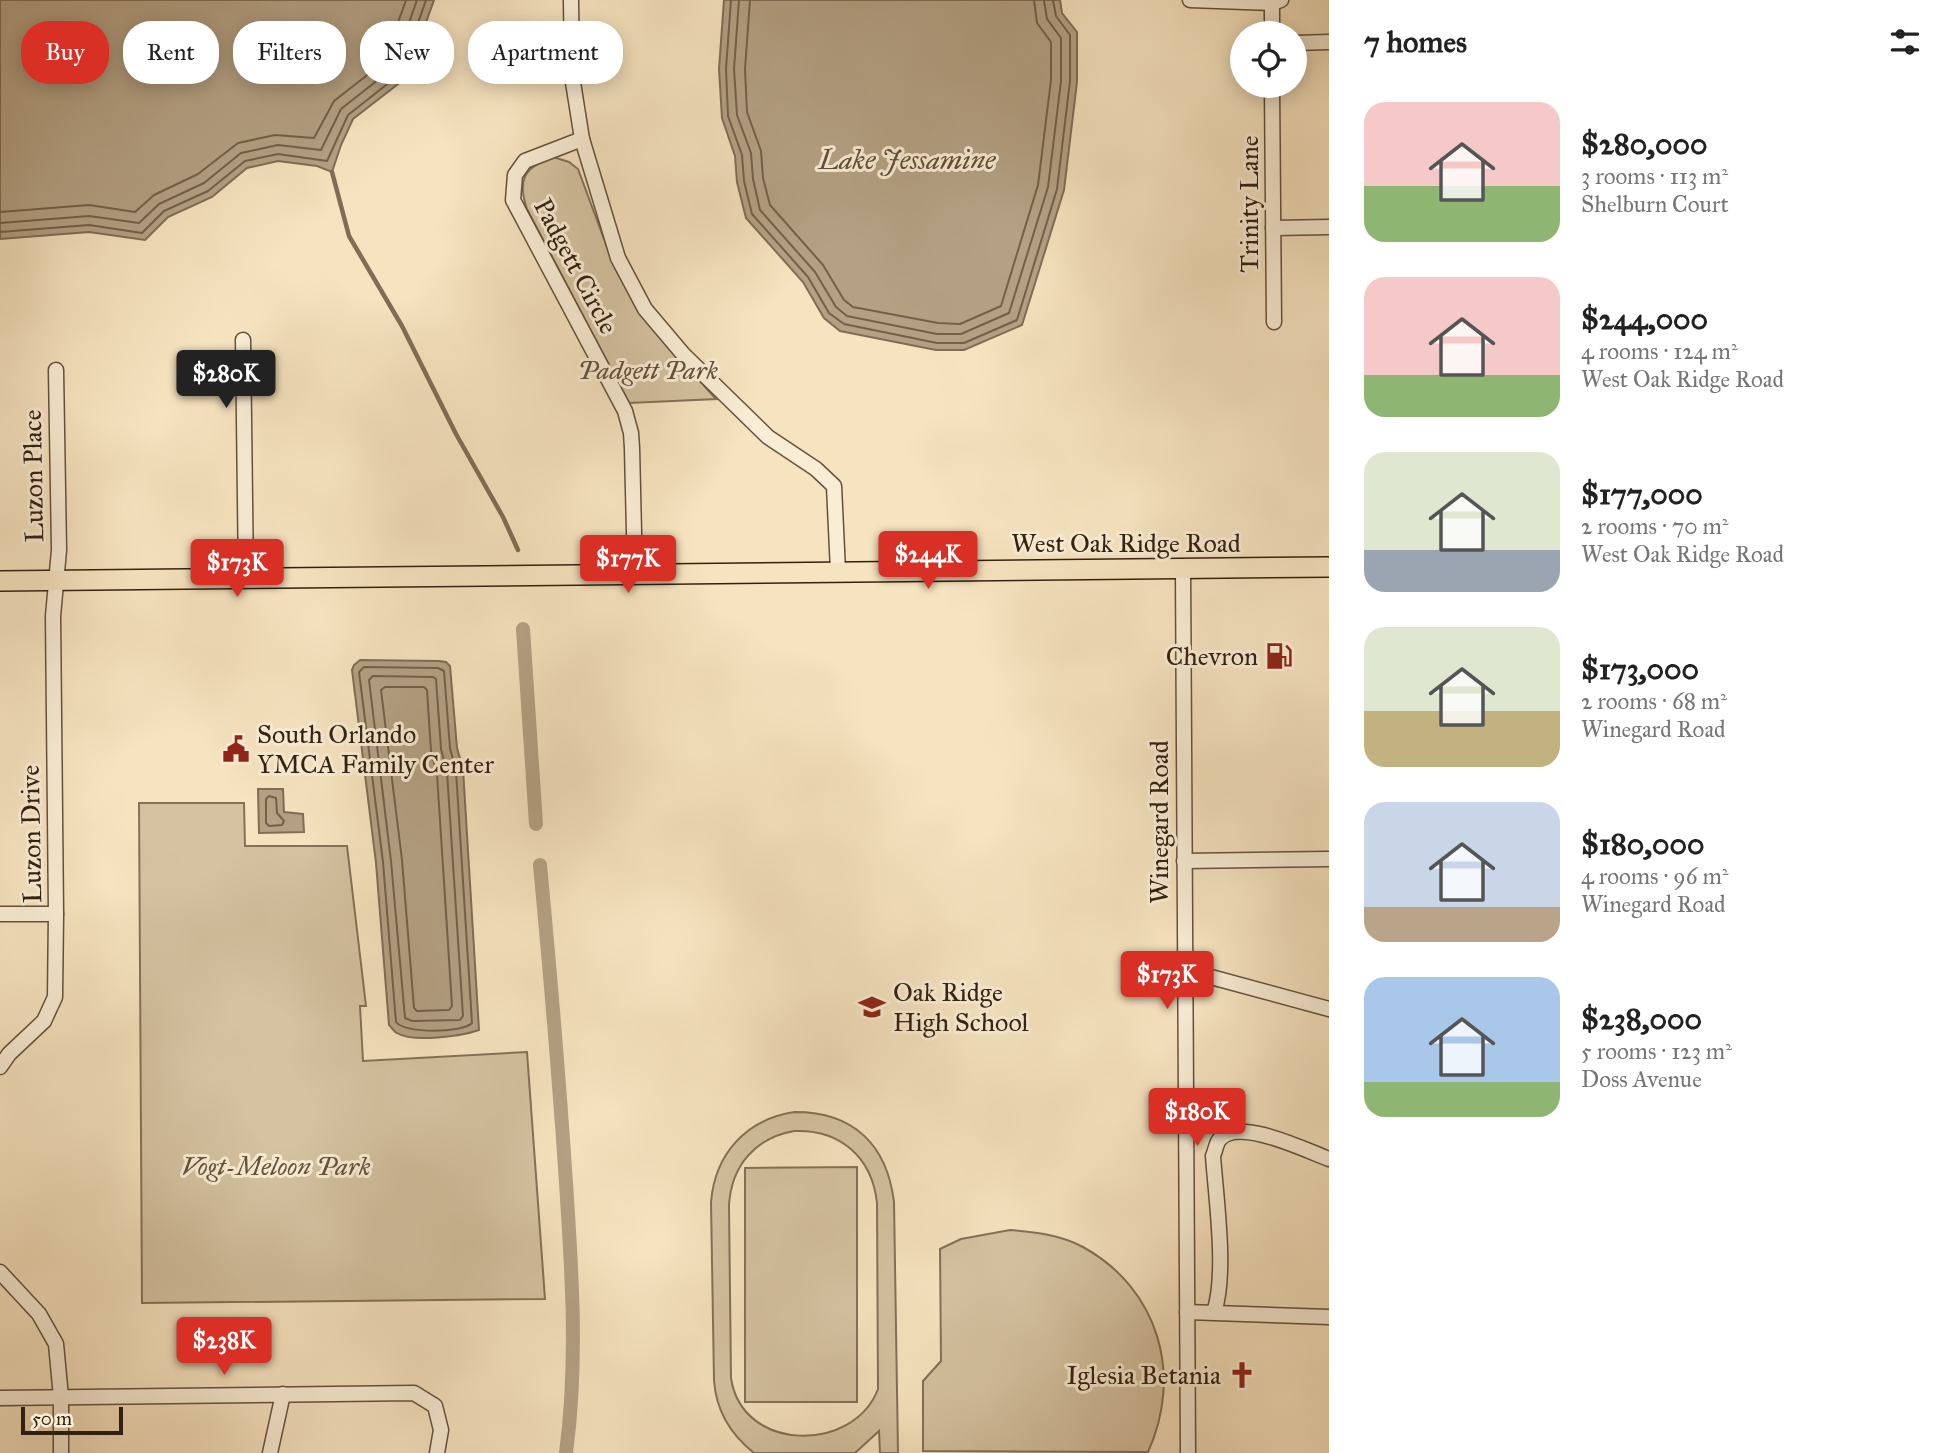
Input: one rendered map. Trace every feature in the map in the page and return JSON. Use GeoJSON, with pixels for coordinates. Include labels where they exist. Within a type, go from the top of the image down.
{"type":"FeatureCollection","features":[{"type":"Feature","properties":{"kind":"main road","name":"West Oak Ridge Road"},"geometry":{"type":"LineString","coordinates":[[0,581],[1329,567]]}},
{"type":"Feature","properties":{"kind":"street","name":"Padgett Circle"},"geometry":{"type":"LineString","coordinates":[[571,0],[572,76],[582,139],[618,258],[645,309],[684,354],[768,437],[816,469],[834,486],[838,571]]}},
{"type":"Feature","properties":{"kind":"street"},"geometry":{"type":"LineString","coordinates":[[1190,0],[1277,1],[1274,21]]}},
{"type":"Feature","properties":{"kind":"street"},"geometry":{"type":"LineString","coordinates":[[1307,43],[1329,42]]}},
{"type":"Feature","properties":{"kind":"street","name":"Trinity Lane"},"geometry":{"type":"LineString","coordinates":[[1272,98],[1274,322]]}},
{"type":"Feature","properties":{"kind":"street","name":"Padgett Circle"},"geometry":{"type":"LineString","coordinates":[[582,139],[526,161],[515,175],[513,200],[625,411],[631,433],[633,460],[635,575]]}},
{"type":"Feature","properties":{"kind":"street"},"geometry":{"type":"LineString","coordinates":[[1273,228],[1329,227]]}},
{"type":"Feature","properties":{"kind":"street"},"geometry":{"type":"LineString","coordinates":[[243,341],[246,578]]}},
{"type":"Feature","properties":{"kind":"street","name":"Luzon Place"},"geometry":{"type":"LineString","coordinates":[[56,370],[59,550],[56,580]]}},
{"type":"Feature","properties":{"kind":"street","name":"Winegard Road"},"geometry":{"type":"LineString","coordinates":[[1183,568],[1188,1453]]}},
{"type":"Feature","properties":{"kind":"street","name":"Luzon Drive"},"geometry":{"type":"LineString","coordinates":[[0,1066],[44,1021],[55,997],[53,616],[56,580]]}},
{"type":"Feature","properties":{"kind":"street"},"geometry":{"type":"LineString","coordinates":[[1184,861],[1329,859]]}},
{"type":"Feature","properties":{"kind":"street"},"geometry":{"type":"LineString","coordinates":[[0,914],[56,914]]}},
{"type":"Feature","properties":{"kind":"street"},"geometry":{"type":"LineString","coordinates":[[1185,970],[1329,1009]]}},
{"type":"Feature","properties":{"kind":"street"},"geometry":{"type":"LineString","coordinates":[[1214,1312],[1219,1300],[1220,1269],[1213,1156],[1219,1140],[1227,1135],[1256,1132],[1329,1159]]}},
{"type":"Feature","properties":{"kind":"street"},"geometry":{"type":"LineString","coordinates":[[0,1272],[39,1314],[56,1344],[61,1398],[61,1453]]}},
{"type":"Feature","properties":{"kind":"street"},"geometry":{"type":"LineString","coordinates":[[1187,1312],[1329,1317]]}},
{"type":"Feature","properties":{"kind":"street"},"geometry":{"type":"LineString","coordinates":[[0,1398],[414,1392],[435,1406],[441,1430],[437,1453]]}},
{"type":"Feature","properties":{"kind":"street"},"geometry":{"type":"LineString","coordinates":[[270,1453],[283,1394]]}},
{"type":"Feature","properties":{"kind":"green space","name":"Padgett Park"},"geometry":{"type":"Polygon","coordinates":[[[553,157],[569,162],[578,169],[614,266],[681,360],[716,399],[629,403],[527,209],[523,190],[525,176],[535,165],[553,157]]]}},
{"type":"Feature","properties":{"kind":"green space","name":"Vogt-Meloon Park"},"geometry":{"type":"Polygon","coordinates":[[[139,803],[244,803],[245,846],[347,846],[366,1006],[360,1006],[363,1061],[527,1052],[545,1299],[142,1303],[139,803]]]}},
{"type":"Feature","properties":{"kind":"green space"},"geometry":{"type":"Polygon","coordinates":[[[795,1112],[816,1114],[850,1125],[875,1148],[884,1164],[894,1202],[898,1453],[880,1453],[879,1431],[855,1453],[754,1453],[731,1430],[721,1412],[714,1380],[711,1202],[714,1185],[726,1154],[736,1142],[762,1122],[795,1112]],[[794,1131],[757,1147],[740,1167],[729,1206],[731,1378],[739,1403],[755,1420],[776,1431],[800,1436],[824,1433],[846,1425],[865,1410],[878,1389],[877,1203],[874,1187],[861,1159],[851,1149],[826,1135],[794,1131]]]}},
{"type":"Feature","properties":{"kind":"green space"},"geometry":{"type":"Polygon","coordinates":[[[857,1167],[857,1402],[745,1402],[745,1168],[857,1167]]]}},
{"type":"Feature","properties":{"kind":"green space"},"geometry":{"type":"Polygon","coordinates":[[[1010,1230],[1057,1237],[1083,1247],[1109,1265],[1130,1286],[1146,1310],[1157,1336],[1163,1364],[1163,1393],[1158,1423],[1148,1452],[923,1451],[923,1381],[941,1361],[940,1249],[961,1239],[1010,1230]]]}},
{"type":"Feature","properties":{"kind":"water"},"geometry":{"type":"Polygon","coordinates":[[[0,0],[434,0],[426,21],[360,21],[360,84],[398,84],[353,119],[332,172],[317,166],[278,161],[247,168],[212,197],[168,217],[145,240],[89,232],[0,239],[0,0]]]}},
{"type":"Feature","properties":{"kind":"water","name":"Lake Jessamine"},"geometry":{"type":"Polygon","coordinates":[[[724,0],[1060,0],[1062,13],[1077,32],[1077,82],[1064,190],[1022,325],[964,350],[936,350],[840,331],[824,318],[803,282],[746,218],[737,182],[735,156],[722,118],[719,69],[724,0]]]}},
{"type":"Feature","properties":{"kind":"water"},"geometry":{"type":"Polygon","coordinates":[[[360,660],[439,661],[450,666],[457,748],[463,769],[479,1030],[450,1036],[414,1038],[396,1032],[389,1025],[376,863],[352,670],[360,660]]]}},
{"type":"Feature","properties":{"kind":"water"},"geometry":{"type":"Polygon","coordinates":[[[258,789],[283,789],[284,812],[303,814],[304,832],[259,833],[258,789]]]}},
{"type":"Feature","properties":{"kind":"waterway"},"geometry":{"type":"LineString","coordinates":[[332,172],[349,236],[402,326],[518,550]]}},
{"type":"Feature","properties":{"kind":"waterway"},"geometry":{"type":"LineString","coordinates":[[523,629],[536,824]]}},
{"type":"Feature","properties":{"kind":"waterway"},"geometry":{"type":"LineString","coordinates":[[540,865],[572,1284],[572,1386],[566,1453]]}},
{"type":"Feature","properties":{"kind":"place","name":"Chevron"},"geometry":{"type":"Point","coordinates":[1279,656]}},
{"type":"Feature","properties":{"kind":"place","name":"South Orlando YMCA Family Center"},"geometry":{"type":"Point","coordinates":[236,749]}},
{"type":"Feature","properties":{"kind":"place","name":"Oak Ridge High School"},"geometry":{"type":"Point","coordinates":[872,1007]}},
{"type":"Feature","properties":{"kind":"place","name":"Iglesia Betania"},"geometry":{"type":"Point","coordinates":[1242,1375]}}]}
